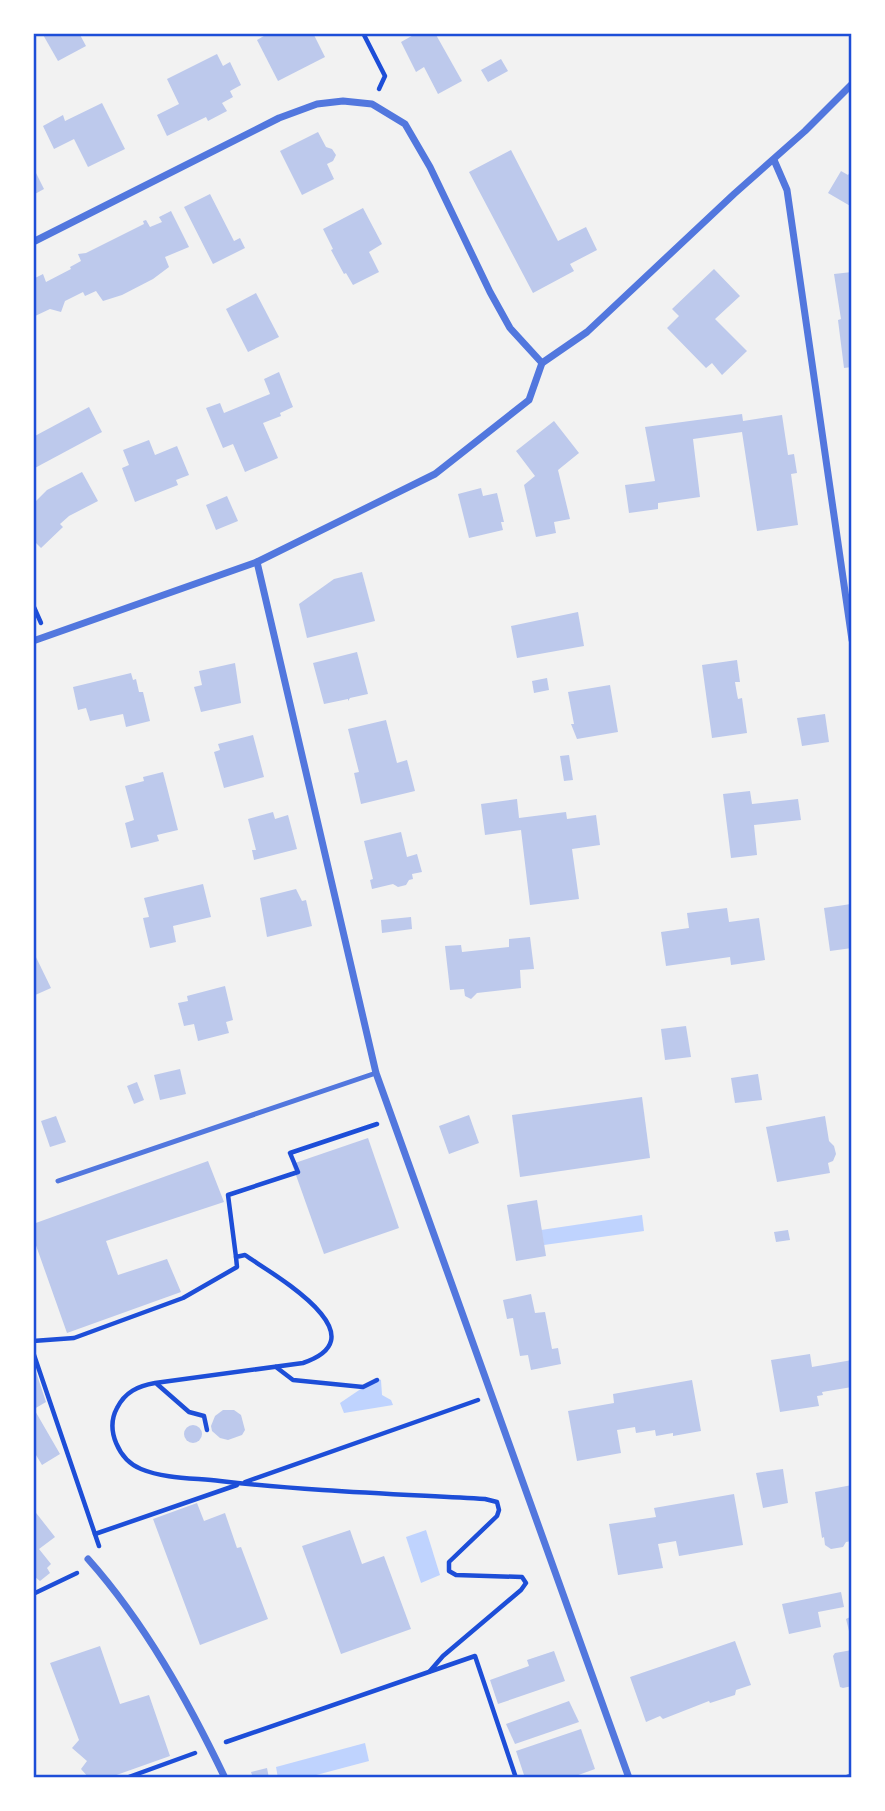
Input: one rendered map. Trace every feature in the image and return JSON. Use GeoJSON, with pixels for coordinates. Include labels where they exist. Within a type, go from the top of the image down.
{"type":"FeatureCollection","features":[{"type":"Feature","properties":{"kind":"street"},"geometry":{"type":"LineString","coordinates":[[33,641],[257,562],[435,474],[529,400],[542,363],[587,332],[774,160],[852,84]]}},
{"type":"Feature","properties":{"kind":"street"},"geometry":{"type":"LineString","coordinates":[[33,242],[279,118],[317,104],[343,101],[372,104],[405,124],[430,167],[510,328],[542,363]]}},
{"type":"Feature","properties":{"kind":"street"},"geometry":{"type":"LineString","coordinates":[[774,160],[787,190],[852,640]]}},
{"type":"Feature","properties":{"kind":"street"},"geometry":{"type":"LineString","coordinates":[[257,562],[376,1073],[629,1778]]}},
{"type":"Feature","properties":{"kind":"street"},"geometry":{"type":"LineString","coordinates":[[90,1562],[118,1593],[195,1716],[225,1778]]}},
{"type":"Feature","properties":{"kind":"lane"},"geometry":{"type":"LineString","coordinates":[[58,1181],[376,1073]]}},
{"type":"Feature","properties":{"kind":"path"},"geometry":{"type":"LineString","coordinates":[[363,33],[385,76]]}},
{"type":"Feature","properties":{"kind":"path"},"geometry":{"type":"LineString","coordinates":[[33,1342],[74,1338],[183,1298],[237,1267],[228,1195],[298,1172],[288,1154],[393,1119]]}},
{"type":"Feature","properties":{"kind":"path"},"geometry":{"type":"LineString","coordinates":[[236,1257],[245,1255],[300,1293],[323,1313],[331,1334],[328,1348],[316,1359],[155,1383],[134,1389],[125,1396],[114,1413],[116,1444],[124,1457],[143,1470],[159,1474],[241,1483],[485,1499],[497,1502],[497,1516],[449,1562],[449,1571],[456,1575],[522,1577],[526,1583],[443,1656],[430,1671]]}},
{"type":"Feature","properties":{"kind":"path"},"geometry":{"type":"LineString","coordinates":[[33,1352],[103,1558],[90,1562],[33,1594]]}},
{"type":"Feature","properties":{"kind":"path"},"geometry":{"type":"LineString","coordinates":[[276,1367],[293,1380],[363,1387],[377,1380]]}},
{"type":"Feature","properties":{"kind":"path"},"geometry":{"type":"LineString","coordinates":[[155,1383],[166,1389],[188,1412],[204,1416],[207,1430]]}},
{"type":"Feature","properties":{"kind":"path"},"geometry":{"type":"LineString","coordinates":[[95,1534],[492,1395]]}},
{"type":"Feature","properties":{"kind":"path"},"geometry":{"type":"LineString","coordinates":[[126,1778],[475,1656],[516,1778]]}},
{"type":"Feature","properties":{"kind":"water"},"geometry":{"type":"Polygon","coordinates":[[[642,1215],[644,1231],[544,1245],[541,1230],[642,1215]]]}},
{"type":"Feature","properties":{"kind":"water"},"geometry":{"type":"Polygon","coordinates":[[[377,1378],[381,1380],[382,1395],[391,1400],[393,1405],[344,1413],[340,1403],[377,1378]]]}},
{"type":"Feature","properties":{"kind":"water"},"geometry":{"type":"Polygon","coordinates":[[[426,1530],[440,1575],[421,1583],[406,1537],[426,1530]]]}},
{"type":"Feature","properties":{"kind":"water"},"geometry":{"type":"Polygon","coordinates":[[[365,1743],[369,1761],[305,1778],[278,1778],[276,1767],[365,1743]]]}},
{"type":"Feature","properties":{"kind":"building"},"geometry":{"type":"Polygon","coordinates":[[[42,33],[79,33],[86,46],[58,61],[42,33]]]}},
{"type":"Feature","properties":{"kind":"building"},"geometry":{"type":"Polygon","coordinates":[[[269,33],[313,33],[325,57],[278,81],[257,40],[269,33]]]}},
{"type":"Feature","properties":{"kind":"building"},"geometry":{"type":"Polygon","coordinates":[[[417,33],[435,33],[462,81],[438,94],[424,67],[416,72],[401,42],[417,33]]]}},
{"type":"Feature","properties":{"kind":"building"},"geometry":{"type":"Polygon","coordinates":[[[217,54],[223,66],[230,62],[241,85],[230,91],[233,97],[222,103],[227,111],[208,121],[206,117],[167,136],[157,115],[179,104],[167,79],[217,54]]]}},
{"type":"Feature","properties":{"kind":"building"},"geometry":{"type":"Polygon","coordinates":[[[501,59],[508,71],[488,82],[481,70],[501,59]]]}},
{"type":"Feature","properties":{"kind":"building"},"geometry":{"type":"Polygon","coordinates":[[[102,103],[125,149],[88,167],[74,139],[54,149],[43,126],[63,115],[65,121],[102,103]]]}},
{"type":"Feature","properties":{"kind":"building"},"geometry":{"type":"Polygon","coordinates":[[[318,132],[326,147],[332,149],[336,155],[333,161],[327,164],[334,179],[302,195],[280,151],[318,132]]]}},
{"type":"Feature","properties":{"kind":"building"},"geometry":{"type":"Polygon","coordinates":[[[511,150],[558,241],[586,227],[597,250],[570,264],[574,271],[533,293],[469,172],[511,150]]]}},
{"type":"Feature","properties":{"kind":"building"},"geometry":{"type":"Polygon","coordinates":[[[33,167],[44,189],[33,195],[33,167]]]}},
{"type":"Feature","properties":{"kind":"building"},"geometry":{"type":"Polygon","coordinates":[[[852,169],[852,207],[828,193],[841,171],[848,175],[852,169]]]}},
{"type":"Feature","properties":{"kind":"building"},"geometry":{"type":"Polygon","coordinates":[[[210,194],[234,241],[240,238],[245,248],[213,264],[184,207],[210,194]]]}},
{"type":"Feature","properties":{"kind":"building"},"geometry":{"type":"Polygon","coordinates":[[[363,208],[382,244],[369,252],[379,272],[353,285],[331,250],[333,249],[323,229],[363,208]]]}},
{"type":"Feature","properties":{"kind":"building"},"geometry":{"type":"Polygon","coordinates":[[[171,211],[189,247],[165,257],[169,267],[153,279],[122,295],[103,301],[96,291],[85,296],[83,292],[65,301],[61,312],[50,309],[33,317],[33,279],[43,274],[46,282],[81,261],[78,254],[86,253],[144,224],[143,221],[146,220],[150,227],[162,222],[159,217],[171,211]]]}},
{"type":"Feature","properties":{"kind":"building"},"geometry":{"type":"Polygon","coordinates":[[[714,269],[740,296],[715,319],[747,351],[722,375],[712,363],[706,368],[667,328],[679,316],[672,309],[714,269]]]}},
{"type":"Feature","properties":{"kind":"building"},"geometry":{"type":"Polygon","coordinates":[[[852,272],[852,367],[844,368],[838,320],[841,319],[834,274],[852,272]]]}},
{"type":"Feature","properties":{"kind":"building"},"geometry":{"type":"Polygon","coordinates":[[[256,293],[279,337],[248,352],[226,309],[256,293]]]}},
{"type":"Feature","properties":{"kind":"building"},"geometry":{"type":"Polygon","coordinates":[[[279,372],[293,407],[280,413],[281,416],[263,423],[278,458],[245,472],[233,444],[223,448],[206,408],[220,403],[224,413],[270,394],[264,379],[279,372]]]}},
{"type":"Feature","properties":{"kind":"building"},"geometry":{"type":"Polygon","coordinates":[[[89,407],[102,432],[33,469],[33,437],[89,407]]]}},
{"type":"Feature","properties":{"kind":"building"},"geometry":{"type":"Polygon","coordinates":[[[742,414],[743,421],[782,415],[788,455],[794,454],[797,473],[791,474],[798,525],[757,531],[742,432],[693,439],[700,497],[658,503],[658,509],[629,513],[625,485],[655,481],[645,427],[742,414]]]}},
{"type":"Feature","properties":{"kind":"building"},"geometry":{"type":"Polygon","coordinates":[[[554,421],[579,453],[558,470],[570,519],[554,522],[556,533],[536,537],[524,485],[535,476],[516,451],[554,421]]]}},
{"type":"Feature","properties":{"kind":"building"},"geometry":{"type":"Polygon","coordinates":[[[149,440],[155,455],[177,446],[189,475],[176,480],[178,485],[135,502],[122,468],[129,465],[123,450],[149,440]]]}},
{"type":"Feature","properties":{"kind":"building"},"geometry":{"type":"Polygon","coordinates":[[[82,472],[98,501],[69,516],[60,524],[63,527],[41,548],[33,540],[33,504],[47,490],[82,472]]]}},
{"type":"Feature","properties":{"kind":"building"},"geometry":{"type":"Polygon","coordinates":[[[481,488],[483,496],[497,493],[504,522],[501,522],[503,530],[469,538],[458,494],[481,488]]]}},
{"type":"Feature","properties":{"kind":"building"},"geometry":{"type":"Polygon","coordinates":[[[227,496],[238,521],[216,530],[206,505],[227,496]]]}},
{"type":"Feature","properties":{"kind":"building"},"geometry":{"type":"Polygon","coordinates":[[[362,572],[375,621],[307,638],[299,604],[334,579],[362,572]]]}},
{"type":"Feature","properties":{"kind":"building"},"geometry":{"type":"Polygon","coordinates":[[[578,612],[584,646],[517,658],[511,626],[578,612]]]}},
{"type":"Feature","properties":{"kind":"building"},"geometry":{"type":"Polygon","coordinates":[[[357,652],[368,694],[350,698],[348,701],[324,704],[313,663],[357,652]]]}},
{"type":"Feature","properties":{"kind":"building"},"geometry":{"type":"Polygon","coordinates":[[[737,660],[740,682],[735,682],[738,699],[742,698],[747,733],[712,738],[702,665],[737,660]]]}},
{"type":"Feature","properties":{"kind":"building"},"geometry":{"type":"Polygon","coordinates":[[[235,663],[241,703],[201,712],[194,687],[202,685],[199,671],[235,663]]]}},
{"type":"Feature","properties":{"kind":"building"},"geometry":{"type":"Polygon","coordinates":[[[131,673],[133,680],[136,679],[139,692],[143,692],[150,721],[126,727],[123,714],[90,721],[86,708],[78,710],[73,687],[131,673]]]}},
{"type":"Feature","properties":{"kind":"building"},"geometry":{"type":"Polygon","coordinates":[[[547,678],[549,690],[534,693],[532,681],[547,678]]]}},
{"type":"Feature","properties":{"kind":"building"},"geometry":{"type":"Polygon","coordinates":[[[610,685],[618,732],[577,739],[571,724],[574,724],[568,692],[610,685]]]}},
{"type":"Feature","properties":{"kind":"building"},"geometry":{"type":"Polygon","coordinates":[[[825,714],[829,742],[802,746],[797,718],[825,714]]]}},
{"type":"Feature","properties":{"kind":"building"},"geometry":{"type":"Polygon","coordinates":[[[386,720],[397,763],[407,760],[415,791],[361,804],[354,773],[359,772],[348,729],[386,720]]]}},
{"type":"Feature","properties":{"kind":"building"},"geometry":{"type":"Polygon","coordinates":[[[253,735],[264,777],[224,788],[214,752],[220,750],[218,744],[253,735]]]}},
{"type":"Feature","properties":{"kind":"building"},"geometry":{"type":"Polygon","coordinates":[[[569,755],[573,780],[564,781],[560,756],[569,755]]]}},
{"type":"Feature","properties":{"kind":"building"},"geometry":{"type":"Polygon","coordinates":[[[163,772],[178,830],[157,835],[159,841],[131,848],[125,823],[134,820],[125,786],[144,781],[143,777],[163,772]]]}},
{"type":"Feature","properties":{"kind":"building"},"geometry":{"type":"Polygon","coordinates":[[[750,791],[752,804],[798,799],[801,820],[754,825],[757,855],[731,858],[723,794],[750,791]]]}},
{"type":"Feature","properties":{"kind":"building"},"geometry":{"type":"Polygon","coordinates":[[[517,799],[519,818],[566,812],[567,819],[596,815],[600,845],[572,849],[579,899],[530,905],[521,830],[485,835],[481,804],[517,799]]]}},
{"type":"Feature","properties":{"kind":"building"},"geometry":{"type":"Polygon","coordinates":[[[273,812],[275,819],[288,815],[297,849],[254,860],[252,850],[256,850],[248,819],[273,812]]]}},
{"type":"Feature","properties":{"kind":"building"},"geometry":{"type":"Polygon","coordinates":[[[401,832],[407,857],[417,854],[422,872],[412,874],[413,879],[406,885],[398,887],[393,884],[372,889],[370,880],[373,879],[364,841],[401,832]]]}},
{"type":"Feature","properties":{"kind":"building"},"geometry":{"type":"Polygon","coordinates":[[[203,884],[211,917],[173,926],[176,942],[150,948],[143,918],[149,917],[144,898],[203,884]]]}},
{"type":"Feature","properties":{"kind":"building"},"geometry":{"type":"Polygon","coordinates":[[[296,889],[302,901],[306,900],[312,926],[267,937],[260,898],[296,889]]]}},
{"type":"Feature","properties":{"kind":"building"},"geometry":{"type":"Polygon","coordinates":[[[851,904],[852,948],[830,951],[824,908],[851,904]]]}},
{"type":"Feature","properties":{"kind":"building"},"geometry":{"type":"Polygon","coordinates":[[[727,908],[729,922],[759,918],[765,960],[731,965],[730,957],[666,966],[661,932],[689,928],[687,913],[727,908]]]}},
{"type":"Feature","properties":{"kind":"building"},"geometry":{"type":"Polygon","coordinates":[[[411,917],[412,929],[382,933],[381,920],[411,917]]]}},
{"type":"Feature","properties":{"kind":"building"},"geometry":{"type":"Polygon","coordinates":[[[530,937],[534,969],[520,970],[521,988],[477,993],[471,999],[465,996],[464,989],[450,990],[445,946],[461,945],[462,952],[509,947],[509,939],[530,937]]]}},
{"type":"Feature","properties":{"kind":"building"},"geometry":{"type":"Polygon","coordinates":[[[33,951],[51,988],[33,996],[33,951]]]}},
{"type":"Feature","properties":{"kind":"building"},"geometry":{"type":"Polygon","coordinates":[[[225,986],[233,1020],[226,1022],[229,1033],[198,1041],[194,1024],[184,1026],[178,1003],[188,1001],[187,996],[225,986]]]}},
{"type":"Feature","properties":{"kind":"building"},"geometry":{"type":"Polygon","coordinates":[[[686,1026],[691,1057],[665,1060],[661,1029],[686,1026]]]}},
{"type":"Feature","properties":{"kind":"building"},"geometry":{"type":"Polygon","coordinates":[[[180,1069],[186,1094],[160,1100],[154,1075],[180,1069]]]}},
{"type":"Feature","properties":{"kind":"building"},"geometry":{"type":"Polygon","coordinates":[[[758,1074],[762,1100],[735,1103],[731,1078],[758,1074]]]}},
{"type":"Feature","properties":{"kind":"building"},"geometry":{"type":"Polygon","coordinates":[[[137,1082],[144,1100],[134,1104],[127,1086],[137,1082]]]}},
{"type":"Feature","properties":{"kind":"building"},"geometry":{"type":"Polygon","coordinates":[[[642,1097],[650,1158],[520,1177],[512,1115],[642,1097]]]}},
{"type":"Feature","properties":{"kind":"building"},"geometry":{"type":"Polygon","coordinates":[[[469,1115],[479,1143],[449,1154],[439,1126],[469,1115]]]}},
{"type":"Feature","properties":{"kind":"building"},"geometry":{"type":"Polygon","coordinates":[[[56,1116],[66,1142],[50,1147],[41,1121],[56,1116]]]}},
{"type":"Feature","properties":{"kind":"building"},"geometry":{"type":"Polygon","coordinates":[[[825,1116],[829,1141],[836,1154],[833,1161],[828,1163],[830,1173],[777,1182],[766,1127],[825,1116]]]}},
{"type":"Feature","properties":{"kind":"building"},"geometry":{"type":"Polygon","coordinates":[[[368,1138],[399,1228],[324,1254],[292,1164],[368,1138]]]}},
{"type":"Feature","properties":{"kind":"building"},"geometry":{"type":"Polygon","coordinates":[[[208,1161],[224,1202],[106,1241],[118,1275],[167,1259],[181,1292],[67,1333],[33,1237],[33,1224],[208,1161]]]}},
{"type":"Feature","properties":{"kind":"building"},"geometry":{"type":"Polygon","coordinates":[[[537,1200],[546,1256],[516,1261],[507,1205],[537,1200]]]}},
{"type":"Feature","properties":{"kind":"building"},"geometry":{"type":"Polygon","coordinates":[[[788,1230],[790,1240],[776,1242],[774,1232],[788,1230]]]}},
{"type":"Feature","properties":{"kind":"building"},"geometry":{"type":"Polygon","coordinates":[[[531,1294],[535,1313],[545,1312],[552,1349],[558,1348],[561,1364],[531,1370],[528,1355],[520,1356],[513,1318],[507,1319],[503,1300],[531,1294]]]}},
{"type":"Feature","properties":{"kind":"building"},"geometry":{"type":"Polygon","coordinates":[[[810,1354],[812,1367],[852,1360],[852,1387],[822,1392],[823,1395],[817,1396],[819,1406],[780,1412],[771,1360],[810,1354]]]}},
{"type":"Feature","properties":{"kind":"building"},"geometry":{"type":"Polygon","coordinates":[[[34,1366],[46,1402],[34,1409],[60,1454],[42,1465],[33,1450],[34,1366]]]}},
{"type":"Feature","properties":{"kind":"building"},"geometry":{"type":"Polygon","coordinates":[[[692,1380],[701,1431],[656,1436],[655,1430],[636,1433],[635,1427],[617,1430],[621,1453],[577,1461],[568,1411],[614,1403],[613,1394],[692,1380]]]}},
{"type":"Feature","properties":{"kind":"building"},"geometry":{"type":"Polygon","coordinates":[[[223,1410],[234,1410],[241,1415],[245,1430],[242,1435],[228,1440],[220,1438],[212,1431],[215,1416],[223,1410]]]}},
{"type":"Feature","properties":{"kind":"building"},"geometry":{"type":"Polygon","coordinates":[[[189,1425],[197,1425],[202,1434],[200,1441],[189,1443],[184,1438],[184,1430],[189,1425]]]}},
{"type":"Feature","properties":{"kind":"building"},"geometry":{"type":"Polygon","coordinates":[[[783,1469],[788,1503],[763,1508],[756,1473],[783,1469]]]}},
{"type":"Feature","properties":{"kind":"building"},"geometry":{"type":"Polygon","coordinates":[[[852,1485],[852,1541],[846,1542],[843,1547],[831,1549],[825,1545],[824,1537],[822,1538],[815,1492],[852,1485]]]}},
{"type":"Feature","properties":{"kind":"building"},"geometry":{"type":"Polygon","coordinates":[[[734,1494],[743,1545],[679,1556],[676,1541],[658,1544],[663,1568],[618,1575],[609,1524],[656,1517],[654,1508],[734,1494]]]}},
{"type":"Feature","properties":{"kind":"building"},"geometry":{"type":"Polygon","coordinates":[[[197,1503],[204,1521],[225,1513],[268,1619],[200,1645],[153,1519],[197,1503]]]}},
{"type":"Feature","properties":{"kind":"building"},"geometry":{"type":"Polygon","coordinates":[[[33,1509],[55,1537],[39,1549],[51,1564],[47,1568],[50,1573],[40,1581],[33,1578],[33,1509]]]}},
{"type":"Feature","properties":{"kind":"building"},"geometry":{"type":"Polygon","coordinates":[[[350,1530],[362,1564],[384,1556],[411,1629],[341,1654],[302,1546],[350,1530]]]}},
{"type":"Feature","properties":{"kind":"building"},"geometry":{"type":"Polygon","coordinates":[[[841,1592],[844,1607],[818,1612],[821,1627],[789,1634],[782,1604],[841,1592]]]}},
{"type":"Feature","properties":{"kind":"building"},"geometry":{"type":"Polygon","coordinates":[[[852,1616],[852,1638],[851,1639],[846,1619],[852,1616]]]}},
{"type":"Feature","properties":{"kind":"building"},"geometry":{"type":"Polygon","coordinates":[[[735,1641],[751,1685],[736,1690],[735,1695],[646,1722],[630,1677],[735,1641]]]}},
{"type":"Feature","properties":{"kind":"building"},"geometry":{"type":"Polygon","coordinates":[[[100,1646],[120,1704],[149,1695],[170,1756],[108,1778],[89,1778],[81,1769],[87,1761],[72,1748],[79,1740],[50,1663],[100,1646]]]}},
{"type":"Feature","properties":{"kind":"building"},"geometry":{"type":"Polygon","coordinates":[[[852,1650],[852,1686],[843,1688],[840,1687],[833,1656],[835,1653],[852,1650]]]}},
{"type":"Feature","properties":{"kind":"building"},"geometry":{"type":"Polygon","coordinates":[[[554,1651],[565,1681],[498,1704],[490,1680],[529,1666],[527,1660],[554,1651]]]}},
{"type":"Feature","properties":{"kind":"building"},"geometry":{"type":"Polygon","coordinates":[[[569,1701],[579,1722],[515,1744],[506,1724],[569,1701]]]}},
{"type":"Feature","properties":{"kind":"building"},"geometry":{"type":"Polygon","coordinates":[[[581,1729],[595,1769],[570,1778],[525,1778],[516,1751],[581,1729]]]}},
{"type":"Feature","properties":{"kind":"building"},"geometry":{"type":"Polygon","coordinates":[[[267,1768],[269,1778],[253,1778],[251,1772],[267,1768]]]}}]}
